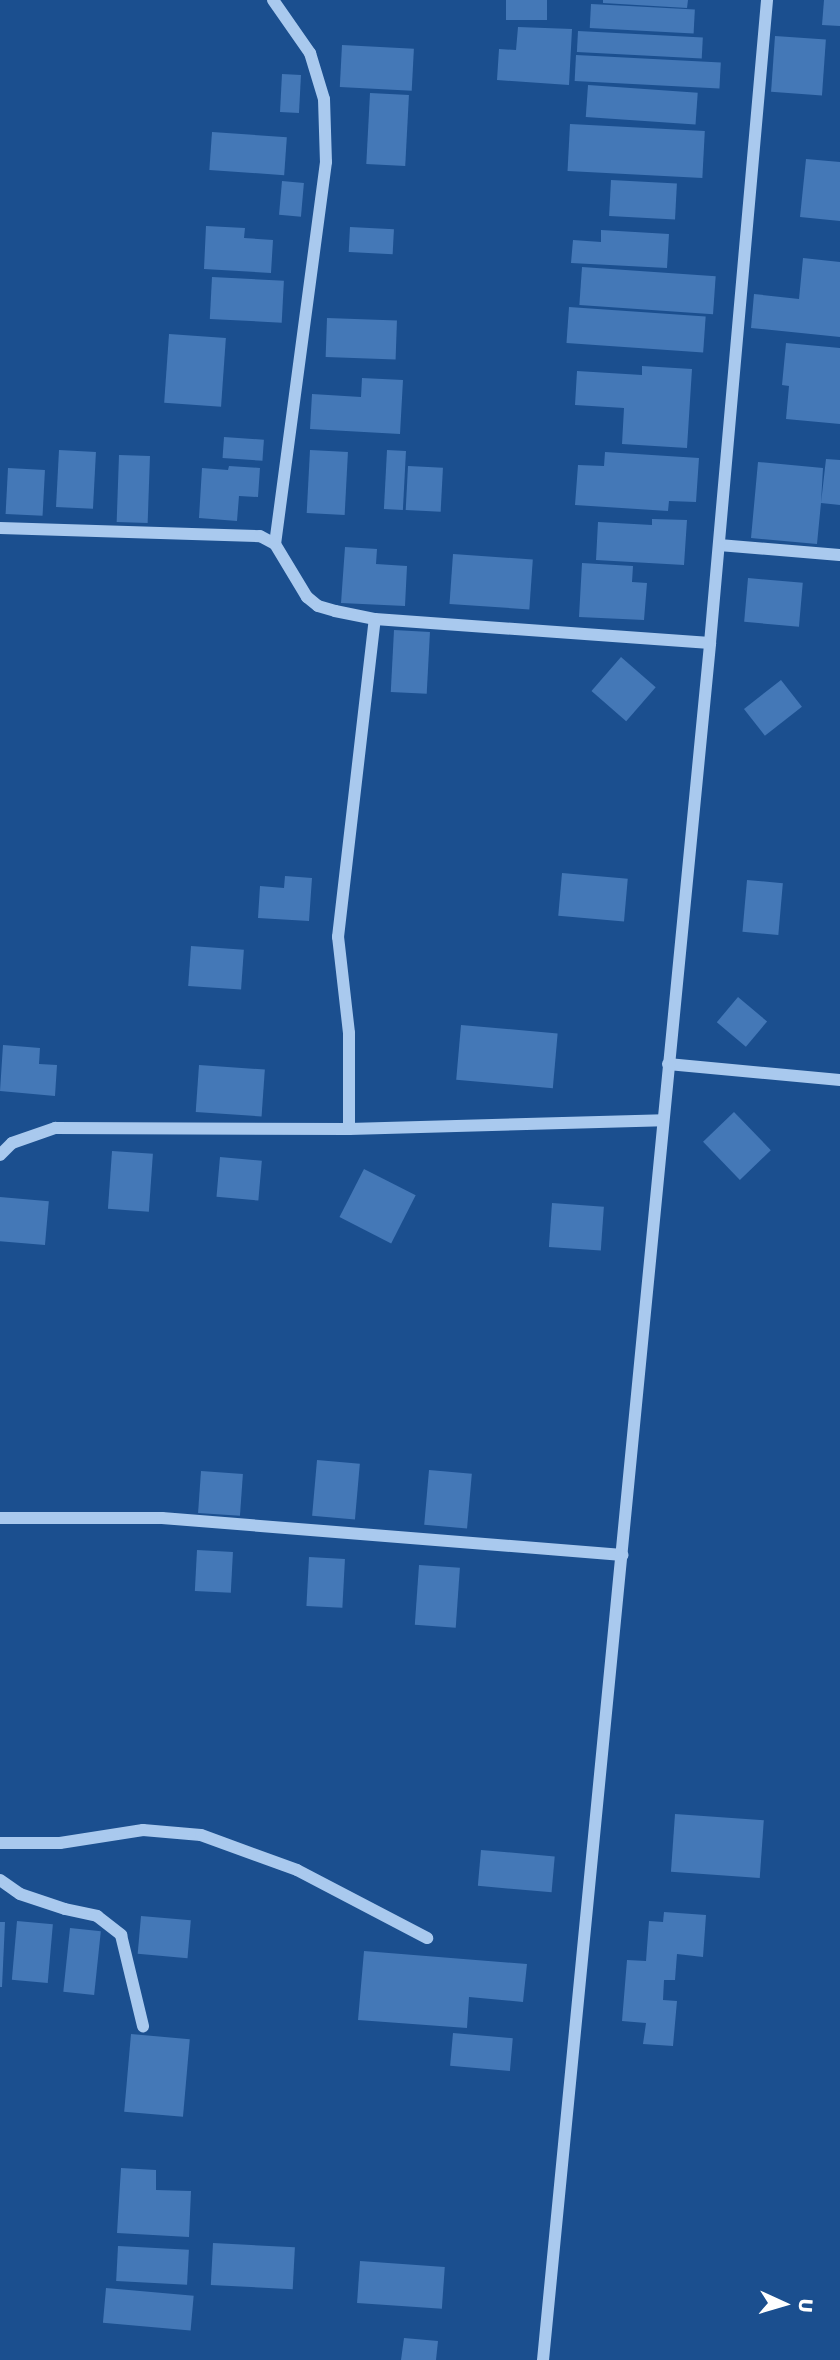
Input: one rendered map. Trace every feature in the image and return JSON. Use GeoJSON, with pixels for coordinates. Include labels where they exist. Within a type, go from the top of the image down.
{"type":"FeatureCollection","features":[{"type":"Feature","properties":{"kind":"street"},"geometry":{"type":"LineString","coordinates":[[273,0],[310,52],[324,99],[326,162],[275,544]]}},
{"type":"Feature","properties":{"kind":"street"},"geometry":{"type":"LineString","coordinates":[[543,2360],[710,643],[767,0]]}},
{"type":"Feature","properties":{"kind":"street"},"geometry":{"type":"LineString","coordinates":[[0,528],[247,534],[269,538],[275,544],[300,589],[318,606],[375,619],[710,643]]}},
{"type":"Feature","properties":{"kind":"street"},"geometry":{"type":"LineString","coordinates":[[719,545],[840,555]]}},
{"type":"Feature","properties":{"kind":"street"},"geometry":{"type":"LineString","coordinates":[[349,1129],[349,1033],[338,937],[375,619]]}},
{"type":"Feature","properties":{"kind":"street"},"geometry":{"type":"LineString","coordinates":[[668,1064],[840,1080]]}},
{"type":"Feature","properties":{"kind":"street"},"geometry":{"type":"LineString","coordinates":[[0,1155],[12,1143],[55,1128],[349,1129],[663,1120]]}},
{"type":"Feature","properties":{"kind":"street"},"geometry":{"type":"LineString","coordinates":[[0,1518],[162,1518],[623,1555]]}},
{"type":"Feature","properties":{"kind":"street"},"geometry":{"type":"LineString","coordinates":[[0,1843],[60,1843],[143,1830],[201,1835],[297,1870],[426,1938]]}},
{"type":"Feature","properties":{"kind":"street"},"geometry":{"type":"LineString","coordinates":[[0,1880],[20,1894],[97,1916],[121,1935],[143,2026]]}},
{"type":"Feature","properties":{"kind":"building"},"geometry":{"type":"Polygon","coordinates":[[[506,0],[547,0],[547,20],[506,20],[506,0]]]}},
{"type":"Feature","properties":{"kind":"building"},"geometry":{"type":"Polygon","coordinates":[[[603,0],[688,0],[687,8],[603,3],[603,0]]]}},
{"type":"Feature","properties":{"kind":"building"},"geometry":{"type":"Polygon","coordinates":[[[824,0],[840,0],[840,26],[822,25],[824,0]]]}},
{"type":"Feature","properties":{"kind":"building"},"geometry":{"type":"Polygon","coordinates":[[[591,4],[695,9],[694,33],[590,28],[591,4]]]}},
{"type":"Feature","properties":{"kind":"building"},"geometry":{"type":"Polygon","coordinates":[[[518,27],[572,29],[569,85],[497,80],[499,49],[516,50],[518,27]]]}},
{"type":"Feature","properties":{"kind":"building"},"geometry":{"type":"Polygon","coordinates":[[[578,31],[703,38],[702,59],[577,52],[578,31]]]}},
{"type":"Feature","properties":{"kind":"building"},"geometry":{"type":"Polygon","coordinates":[[[775,36],[826,40],[822,95],[771,92],[775,36]]]}},
{"type":"Feature","properties":{"kind":"building"},"geometry":{"type":"Polygon","coordinates":[[[342,45],[414,49],[412,91],[340,87],[342,45]]]}},
{"type":"Feature","properties":{"kind":"building"},"geometry":{"type":"Polygon","coordinates":[[[576,55],[721,63],[719,89],[575,81],[576,55]]]}},
{"type":"Feature","properties":{"kind":"building"},"geometry":{"type":"Polygon","coordinates":[[[282,74],[301,75],[299,113],[280,112],[282,74]]]}},
{"type":"Feature","properties":{"kind":"building"},"geometry":{"type":"Polygon","coordinates":[[[588,85],[698,93],[695,125],[586,117],[588,85]]]}},
{"type":"Feature","properties":{"kind":"building"},"geometry":{"type":"Polygon","coordinates":[[[370,93],[409,95],[405,166],[366,164],[370,93]]]}},
{"type":"Feature","properties":{"kind":"building"},"geometry":{"type":"Polygon","coordinates":[[[570,124],[705,131],[702,178],[568,171],[570,124]]]}},
{"type":"Feature","properties":{"kind":"building"},"geometry":{"type":"Polygon","coordinates":[[[212,132],[287,137],[284,175],[209,170],[212,132]]]}},
{"type":"Feature","properties":{"kind":"building"},"geometry":{"type":"Polygon","coordinates":[[[806,159],[840,162],[840,221],[800,217],[806,159]]]}},
{"type":"Feature","properties":{"kind":"building"},"geometry":{"type":"Polygon","coordinates":[[[611,180],[677,183],[675,219],[609,216],[611,180]]]}},
{"type":"Feature","properties":{"kind":"building"},"geometry":{"type":"Polygon","coordinates":[[[282,181],[304,183],[301,217],[279,215],[282,181]]]}},
{"type":"Feature","properties":{"kind":"building"},"geometry":{"type":"Polygon","coordinates":[[[206,226],[245,228],[244,238],[273,240],[271,273],[204,269],[206,226]]]}},
{"type":"Feature","properties":{"kind":"building"},"geometry":{"type":"Polygon","coordinates":[[[350,227],[394,229],[393,254],[349,252],[350,227]]]}},
{"type":"Feature","properties":{"kind":"building"},"geometry":{"type":"Polygon","coordinates":[[[601,230],[669,234],[667,268],[571,263],[573,240],[601,242],[601,230]]]}},
{"type":"Feature","properties":{"kind":"building"},"geometry":{"type":"Polygon","coordinates":[[[803,258],[840,262],[840,337],[751,328],[754,294],[799,299],[803,258]]]}},
{"type":"Feature","properties":{"kind":"building"},"geometry":{"type":"Polygon","coordinates":[[[582,267],[716,276],[713,314],[579,305],[582,267]]]}},
{"type":"Feature","properties":{"kind":"building"},"geometry":{"type":"Polygon","coordinates":[[[212,277],[284,281],[282,323],[210,319],[212,277]]]}},
{"type":"Feature","properties":{"kind":"building"},"geometry":{"type":"Polygon","coordinates":[[[569,307],[706,317],[703,352],[566,343],[569,307]]]}},
{"type":"Feature","properties":{"kind":"building"},"geometry":{"type":"Polygon","coordinates":[[[327,318],[397,320],[396,359],[326,357],[327,318]]]}},
{"type":"Feature","properties":{"kind":"building"},"geometry":{"type":"Polygon","coordinates":[[[169,334],[226,338],[221,407],[164,403],[169,334]]]}},
{"type":"Feature","properties":{"kind":"building"},"geometry":{"type":"Polygon","coordinates":[[[786,343],[840,348],[840,424],[786,419],[789,386],[782,385],[786,343]]]}},
{"type":"Feature","properties":{"kind":"building"},"geometry":{"type":"Polygon","coordinates":[[[642,366],[692,369],[687,448],[622,444],[624,408],[575,405],[577,371],[642,375],[642,366]]]}},
{"type":"Feature","properties":{"kind":"building"},"geometry":{"type":"Polygon","coordinates":[[[362,378],[403,380],[400,434],[310,429],[312,394],[361,397],[362,378]]]}},
{"type":"Feature","properties":{"kind":"building"},"geometry":{"type":"Polygon","coordinates":[[[224,437],[264,440],[262,461],[223,458],[224,437]]]}},
{"type":"Feature","properties":{"kind":"building"},"geometry":{"type":"Polygon","coordinates":[[[59,450],[96,452],[93,509],[56,507],[59,450]]]}},
{"type":"Feature","properties":{"kind":"building"},"geometry":{"type":"Polygon","coordinates":[[[310,450],[348,452],[345,515],[307,513],[310,450]]]}},
{"type":"Feature","properties":{"kind":"building"},"geometry":{"type":"Polygon","coordinates":[[[387,450],[406,451],[403,510],[384,509],[387,450]]]}},
{"type":"Feature","properties":{"kind":"building"},"geometry":{"type":"Polygon","coordinates":[[[605,452],[699,458],[696,502],[669,501],[668,511],[575,505],[578,465],[604,466],[605,452]]]}},
{"type":"Feature","properties":{"kind":"building"},"geometry":{"type":"Polygon","coordinates":[[[119,455],[150,456],[148,523],[117,522],[119,455]]]}},
{"type":"Feature","properties":{"kind":"building"},"geometry":{"type":"Polygon","coordinates":[[[826,459],[840,460],[840,505],[821,503],[826,459]]]}},
{"type":"Feature","properties":{"kind":"building"},"geometry":{"type":"Polygon","coordinates":[[[758,462],[823,468],[817,544],[751,538],[758,462]]]}},
{"type":"Feature","properties":{"kind":"building"},"geometry":{"type":"Polygon","coordinates":[[[229,466],[260,468],[258,497],[239,496],[237,521],[199,518],[202,468],[228,470],[229,466]]]}},
{"type":"Feature","properties":{"kind":"building"},"geometry":{"type":"Polygon","coordinates":[[[408,466],[443,468],[441,512],[406,510],[408,466]]]}},
{"type":"Feature","properties":{"kind":"building"},"geometry":{"type":"Polygon","coordinates":[[[8,468],[45,470],[43,516],[6,514],[8,468]]]}},
{"type":"Feature","properties":{"kind":"building"},"geometry":{"type":"Polygon","coordinates":[[[652,519],[687,520],[684,565],[596,560],[598,522],[652,525],[652,519]]]}},
{"type":"Feature","properties":{"kind":"building"},"geometry":{"type":"Polygon","coordinates":[[[345,547],[377,549],[376,564],[407,566],[405,606],[341,603],[345,547]]]}},
{"type":"Feature","properties":{"kind":"building"},"geometry":{"type":"Polygon","coordinates":[[[453,554],[533,560],[529,609],[450,604],[453,554]]]}},
{"type":"Feature","properties":{"kind":"building"},"geometry":{"type":"Polygon","coordinates":[[[582,563],[633,566],[632,582],[647,583],[644,620],[579,617],[582,563]]]}},
{"type":"Feature","properties":{"kind":"building"},"geometry":{"type":"Polygon","coordinates":[[[748,578],[803,583],[799,627],[744,622],[748,578]]]}},
{"type":"Feature","properties":{"kind":"building"},"geometry":{"type":"Polygon","coordinates":[[[394,630],[430,632],[427,694],[391,692],[394,630]]]}},
{"type":"Feature","properties":{"kind":"building"},"geometry":{"type":"Polygon","coordinates":[[[621,657],[656,687],[626,721],[591,691],[621,657]]]}},
{"type":"Feature","properties":{"kind":"building"},"geometry":{"type":"Polygon","coordinates":[[[781,680],[802,707],[765,736],[744,709],[781,680]]]}},
{"type":"Feature","properties":{"kind":"building"},"geometry":{"type":"Polygon","coordinates":[[[562,873],[628,879],[624,922],[558,916],[562,873]]]}},
{"type":"Feature","properties":{"kind":"building"},"geometry":{"type":"Polygon","coordinates":[[[285,876],[312,878],[309,921],[258,918],[260,886],[284,888],[285,876]]]}},
{"type":"Feature","properties":{"kind":"building"},"geometry":{"type":"Polygon","coordinates":[[[747,880],[783,883],[778,935],[742,932],[747,880]]]}},
{"type":"Feature","properties":{"kind":"building"},"geometry":{"type":"Polygon","coordinates":[[[191,946],[244,950],[241,990],[188,986],[191,946]]]}},
{"type":"Feature","properties":{"kind":"building"},"geometry":{"type":"Polygon","coordinates":[[[738,997],[767,1021],[746,1047],[717,1022],[738,997]]]}},
{"type":"Feature","properties":{"kind":"building"},"geometry":{"type":"Polygon","coordinates":[[[461,1025],[558,1033],[553,1088],[456,1080],[461,1025]]]}},
{"type":"Feature","properties":{"kind":"building"},"geometry":{"type":"Polygon","coordinates":[[[3,1045],[40,1048],[39,1064],[57,1065],[55,1096],[0,1091],[3,1045]]]}},
{"type":"Feature","properties":{"kind":"building"},"geometry":{"type":"Polygon","coordinates":[[[199,1065],[265,1070],[262,1116],[196,1112],[199,1065]]]}},
{"type":"Feature","properties":{"kind":"building"},"geometry":{"type":"Polygon","coordinates":[[[734,1112],[771,1150],[740,1180],[703,1142],[734,1112]]]}},
{"type":"Feature","properties":{"kind":"building"},"geometry":{"type":"Polygon","coordinates":[[[112,1151],[153,1154],[149,1212],[108,1209],[112,1151]]]}},
{"type":"Feature","properties":{"kind":"building"},"geometry":{"type":"Polygon","coordinates":[[[220,1157],[262,1161],[258,1201],[217,1197],[220,1157]]]}},
{"type":"Feature","properties":{"kind":"building"},"geometry":{"type":"Polygon","coordinates":[[[364,1169],[416,1195],[391,1243],[339,1217],[364,1169]]]}},
{"type":"Feature","properties":{"kind":"building"},"geometry":{"type":"Polygon","coordinates":[[[0,1197],[49,1201],[45,1245],[0,1241],[0,1197]]]}},
{"type":"Feature","properties":{"kind":"building"},"geometry":{"type":"Polygon","coordinates":[[[552,1203],[604,1207],[601,1251],[549,1247],[552,1203]]]}},
{"type":"Feature","properties":{"kind":"building"},"geometry":{"type":"Polygon","coordinates":[[[317,1460],[360,1464],[355,1520],[312,1516],[317,1460]]]}},
{"type":"Feature","properties":{"kind":"building"},"geometry":{"type":"Polygon","coordinates":[[[429,1470],[472,1474],[467,1529],[424,1525],[429,1470]]]}},
{"type":"Feature","properties":{"kind":"building"},"geometry":{"type":"Polygon","coordinates":[[[201,1471],[243,1474],[240,1516],[198,1513],[201,1471]]]}},
{"type":"Feature","properties":{"kind":"building"},"geometry":{"type":"Polygon","coordinates":[[[197,1550],[233,1552],[231,1593],[195,1591],[197,1550]]]}},
{"type":"Feature","properties":{"kind":"building"},"geometry":{"type":"Polygon","coordinates":[[[309,1557],[345,1559],[342,1608],[306,1606],[309,1557]]]}},
{"type":"Feature","properties":{"kind":"building"},"geometry":{"type":"Polygon","coordinates":[[[419,1565],[460,1568],[456,1628],[415,1625],[419,1565]]]}},
{"type":"Feature","properties":{"kind":"building"},"geometry":{"type":"Polygon","coordinates":[[[675,1814],[764,1820],[760,1878],[671,1872],[675,1814]]]}},
{"type":"Feature","properties":{"kind":"building"},"geometry":{"type":"Polygon","coordinates":[[[481,1850],[555,1856],[552,1892],[478,1886],[481,1850]]]}},
{"type":"Feature","properties":{"kind":"building"},"geometry":{"type":"Polygon","coordinates":[[[664,1912],[706,1915],[703,1957],[677,1954],[675,1980],[664,1980],[663,2000],[677,2001],[673,2046],[643,2044],[646,2023],[622,2021],[627,1960],[646,1961],[649,1921],[663,1922],[664,1912]]]}},
{"type":"Feature","properties":{"kind":"building"},"geometry":{"type":"Polygon","coordinates":[[[141,1916],[191,1920],[187,1958],[138,1954],[141,1916]]]}},
{"type":"Feature","properties":{"kind":"building"},"geometry":{"type":"Polygon","coordinates":[[[17,1921],[53,1924],[48,1983],[12,1980],[17,1921]]]}},
{"type":"Feature","properties":{"kind":"building"},"geometry":{"type":"Polygon","coordinates":[[[0,1922],[5,1922],[2,1987],[0,1987],[0,1922]]]}},
{"type":"Feature","properties":{"kind":"building"},"geometry":{"type":"Polygon","coordinates":[[[70,1928],[101,1931],[94,1995],[63,1992],[70,1928]]]}},
{"type":"Feature","properties":{"kind":"building"},"geometry":{"type":"Polygon","coordinates":[[[364,1951],[527,1964],[523,2002],[469,1997],[467,2028],[358,2020],[364,1951]]]}},
{"type":"Feature","properties":{"kind":"building"},"geometry":{"type":"Polygon","coordinates":[[[453,2033],[513,2038],[510,2071],[450,2066],[453,2033]]]}},
{"type":"Feature","properties":{"kind":"building"},"geometry":{"type":"Polygon","coordinates":[[[131,2034],[190,2039],[183,2117],[124,2112],[131,2034]]]}},
{"type":"Feature","properties":{"kind":"building"},"geometry":{"type":"Polygon","coordinates":[[[121,2168],[156,2170],[156,2190],[191,2191],[189,2237],[117,2233],[121,2168]]]}},
{"type":"Feature","properties":{"kind":"building"},"geometry":{"type":"Polygon","coordinates":[[[213,2243],[295,2247],[293,2289],[211,2285],[213,2243]]]}},
{"type":"Feature","properties":{"kind":"building"},"geometry":{"type":"Polygon","coordinates":[[[118,2246],[189,2250],[187,2285],[116,2281],[118,2246]]]}},
{"type":"Feature","properties":{"kind":"building"},"geometry":{"type":"Polygon","coordinates":[[[360,2261],[445,2267],[442,2309],[357,2303],[360,2261]]]}},
{"type":"Feature","properties":{"kind":"building"},"geometry":{"type":"Polygon","coordinates":[[[106,2288],[194,2296],[191,2331],[103,2323],[106,2288]]]}},
{"type":"Feature","properties":{"kind":"building"},"geometry":{"type":"Polygon","coordinates":[[[404,2338],[438,2341],[436,2360],[401,2360],[404,2338]]]}}]}
